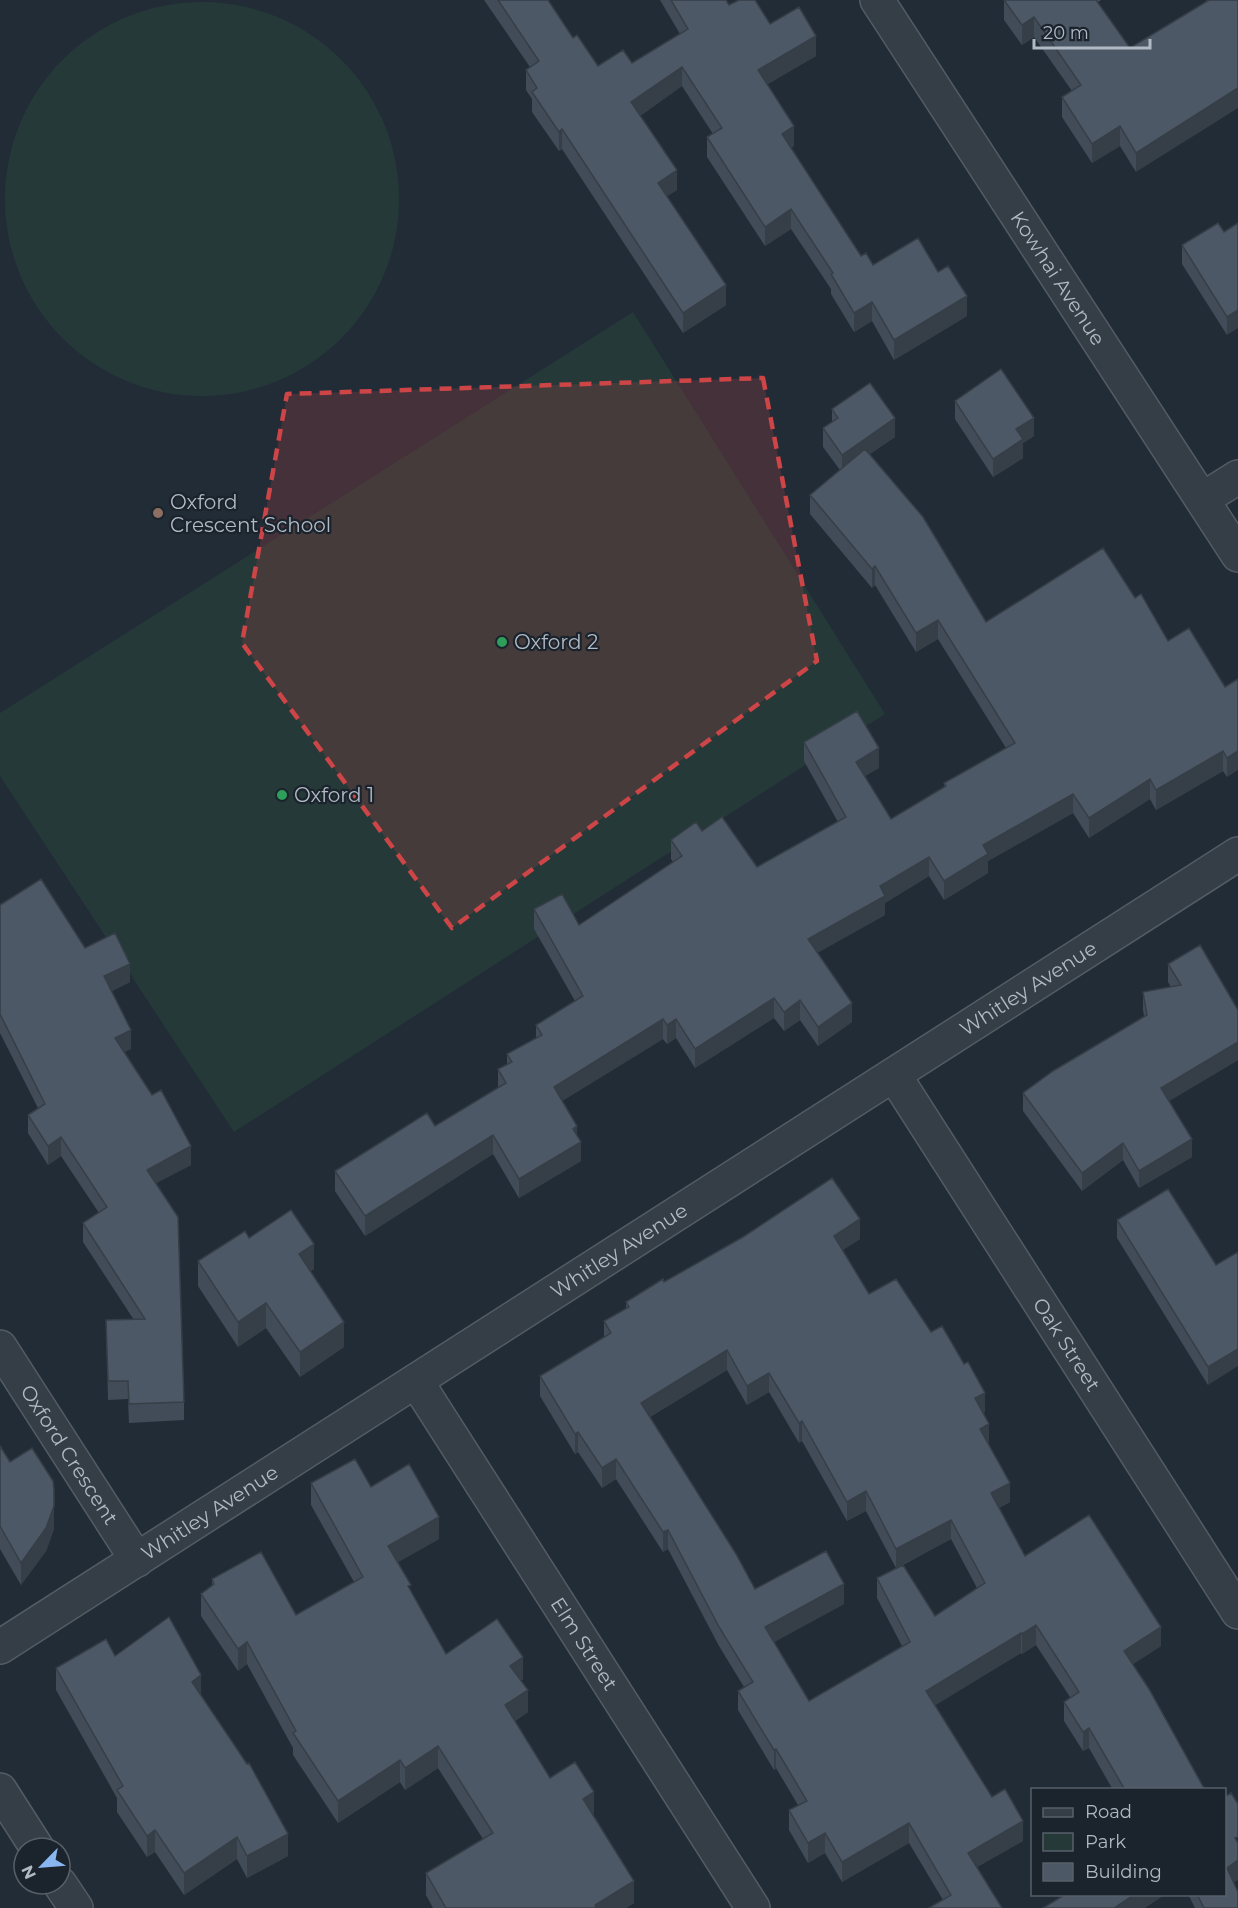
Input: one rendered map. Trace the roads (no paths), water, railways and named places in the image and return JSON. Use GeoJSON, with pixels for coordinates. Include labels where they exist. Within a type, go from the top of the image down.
{"type":"FeatureCollection","features":[{"type":"Feature","properties":{"kind":"street","name":"Kowhai Avenue"},"geometry":{"type":"LineString","coordinates":[[878,0],[1238,555]]}},
{"type":"Feature","properties":{"kind":"street"},"geometry":{"type":"LineString","coordinates":[[1203,499],[1238,477]]}},
{"type":"Feature","properties":{"kind":"street","name":"Whitley Avenue"},"geometry":{"type":"LineString","coordinates":[[0,1647],[1238,854]]}},
{"type":"Feature","properties":{"kind":"street","name":"Oak Street"},"geometry":{"type":"LineString","coordinates":[[894,1075],[1238,1612]]}},
{"type":"Feature","properties":{"kind":"street","name":"Oxford Crescent"},"geometry":{"type":"LineString","coordinates":[[0,1347],[137,1560]]}},
{"type":"Feature","properties":{"kind":"street","name":"Elm Street"},"geometry":{"type":"LineString","coordinates":[[416,1381],[753,1908]]}},
{"type":"Feature","properties":{"kind":"street"},"geometry":{"type":"LineString","coordinates":[[0,1790],[29,1836]]}},
{"type":"Feature","properties":{"kind":"place","name":"Oxford Crescent School"},"geometry":{"type":"Point","coordinates":[158,513]}},
{"type":"Feature","properties":{"kind":"place","name":"Oxford 2"},"geometry":{"type":"Point","coordinates":[502,642]}},
{"type":"Feature","properties":{"kind":"place","name":"Oxford 1"},"geometry":{"type":"Point","coordinates":[282,795]}}]}
